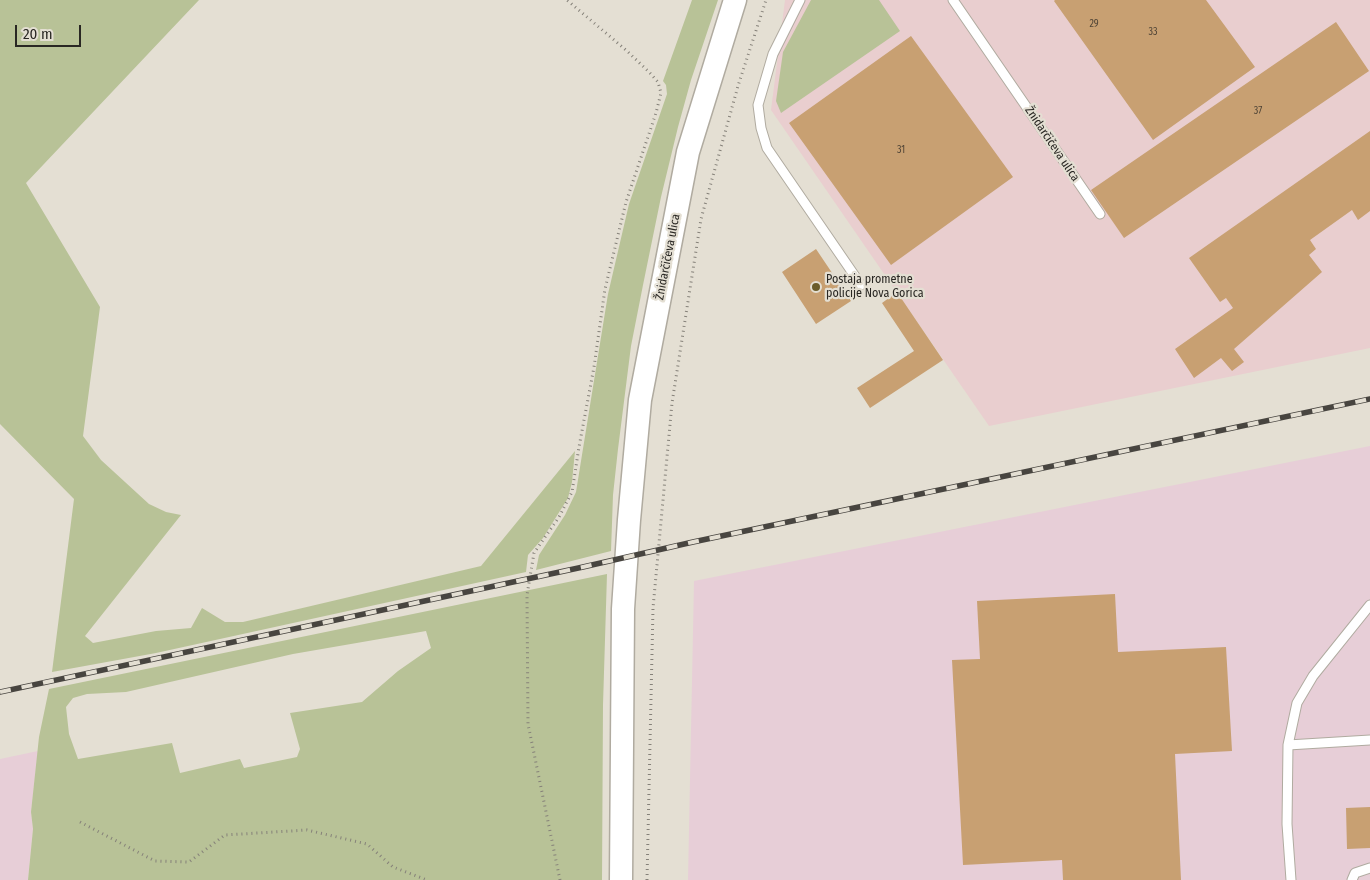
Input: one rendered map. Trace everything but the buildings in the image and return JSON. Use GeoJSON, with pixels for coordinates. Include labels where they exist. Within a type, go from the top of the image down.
{"type":"FeatureCollection","features":[{"type":"Feature","properties":{"kind":"street","name":"Žnidarčičeva ulica"},"geometry":{"type":"LineString","coordinates":[[621,880],[623,609],[640,400],[688,152],[735,0]]}},
{"type":"Feature","properties":{"kind":"lane"},"geometry":{"type":"LineString","coordinates":[[800,0],[773,54],[758,105],[761,128],[767,148],[861,285]]}},
{"type":"Feature","properties":{"kind":"lane","name":"Žnidarčičeva ulica"},"geometry":{"type":"LineString","coordinates":[[953,0],[1100,214]]}},
{"type":"Feature","properties":{"kind":"lane"},"geometry":{"type":"LineString","coordinates":[[1291,880],[1286,824],[1288,745],[1297,704],[1313,676],[1370,605]]}},
{"type":"Feature","properties":{"kind":"lane"},"geometry":{"type":"LineString","coordinates":[[1288,745],[1370,740]]}},
{"type":"Feature","properties":{"kind":"lane"},"geometry":{"type":"LineString","coordinates":[[1352,880],[1355,873],[1370,868]]}},
{"type":"Feature","properties":{"kind":"path"},"geometry":{"type":"LineString","coordinates":[[560,880],[528,724],[527,595],[534,554],[555,525],[572,492],[594,367],[605,289],[626,202],[661,93],[658,82],[648,71],[567,0]]}},
{"type":"Feature","properties":{"kind":"path"},"geometry":{"type":"LineString","coordinates":[[648,880],[653,608],[672,403],[702,219],[738,86],[766,0]]}},
{"type":"Feature","properties":{"kind":"path"},"geometry":{"type":"LineString","coordinates":[[80,822],[155,861],[189,862],[225,835],[307,830],[367,844],[393,867],[427,880]]}},
{"type":"Feature","properties":{"kind":"shaded area"},"geometry":{"type":"Polygon","coordinates":[[[785,0],[1370,0],[1370,348],[989,426],[771,110],[785,0]]]}},
{"type":"Feature","properties":{"kind":"shaded area"},"geometry":{"type":"Polygon","coordinates":[[[1370,446],[1370,880],[688,880],[694,581],[1370,446]]]}},
{"type":"Feature","properties":{"kind":"shaded area"},"geometry":{"type":"Polygon","coordinates":[[[38,751],[31,812],[33,829],[28,880],[0,880],[0,759],[38,751]]]}},
{"type":"Feature","properties":{"kind":"green space"},"geometry":{"type":"Polygon","coordinates":[[[0,0],[199,0],[26,183],[100,307],[83,436],[101,460],[149,504],[166,512],[181,515],[85,636],[93,643],[156,631],[191,628],[202,608],[225,622],[243,622],[481,566],[575,451],[572,482],[568,498],[543,538],[528,555],[526,572],[156,653],[52,672],[74,499],[0,424],[0,0]]]}},
{"type":"Feature","properties":{"kind":"green space"},"geometry":{"type":"Polygon","coordinates":[[[692,0],[718,0],[691,80],[678,127],[661,197],[631,346],[613,495],[611,551],[536,570],[539,555],[565,515],[576,492],[608,294],[629,204],[667,94],[666,85],[663,81],[692,0]]]}},
{"type":"Feature","properties":{"kind":"green space"},"geometry":{"type":"Polygon","coordinates":[[[811,0],[879,0],[900,31],[781,113],[776,101],[783,52],[811,0]]]}},
{"type":"Feature","properties":{"kind":"green space"},"geometry":{"type":"Polygon","coordinates":[[[607,574],[603,705],[602,880],[28,880],[33,829],[31,812],[39,737],[49,689],[607,574]],[[426,631],[293,654],[126,692],[87,694],[73,698],[66,707],[69,734],[78,759],[172,743],[180,773],[240,759],[244,768],[297,757],[300,749],[290,713],[362,702],[398,671],[431,648],[426,631]]]}},
{"type":"Feature","properties":{"kind":"railway"},"geometry":{"type":"LineString","coordinates":[[0,692],[693,542],[1370,399]]}},
{"type":"Feature","properties":{"kind":"place","name":"Postaja prometne policije Nova Gorica"},"geometry":{"type":"Point","coordinates":[816,287]}}]}
